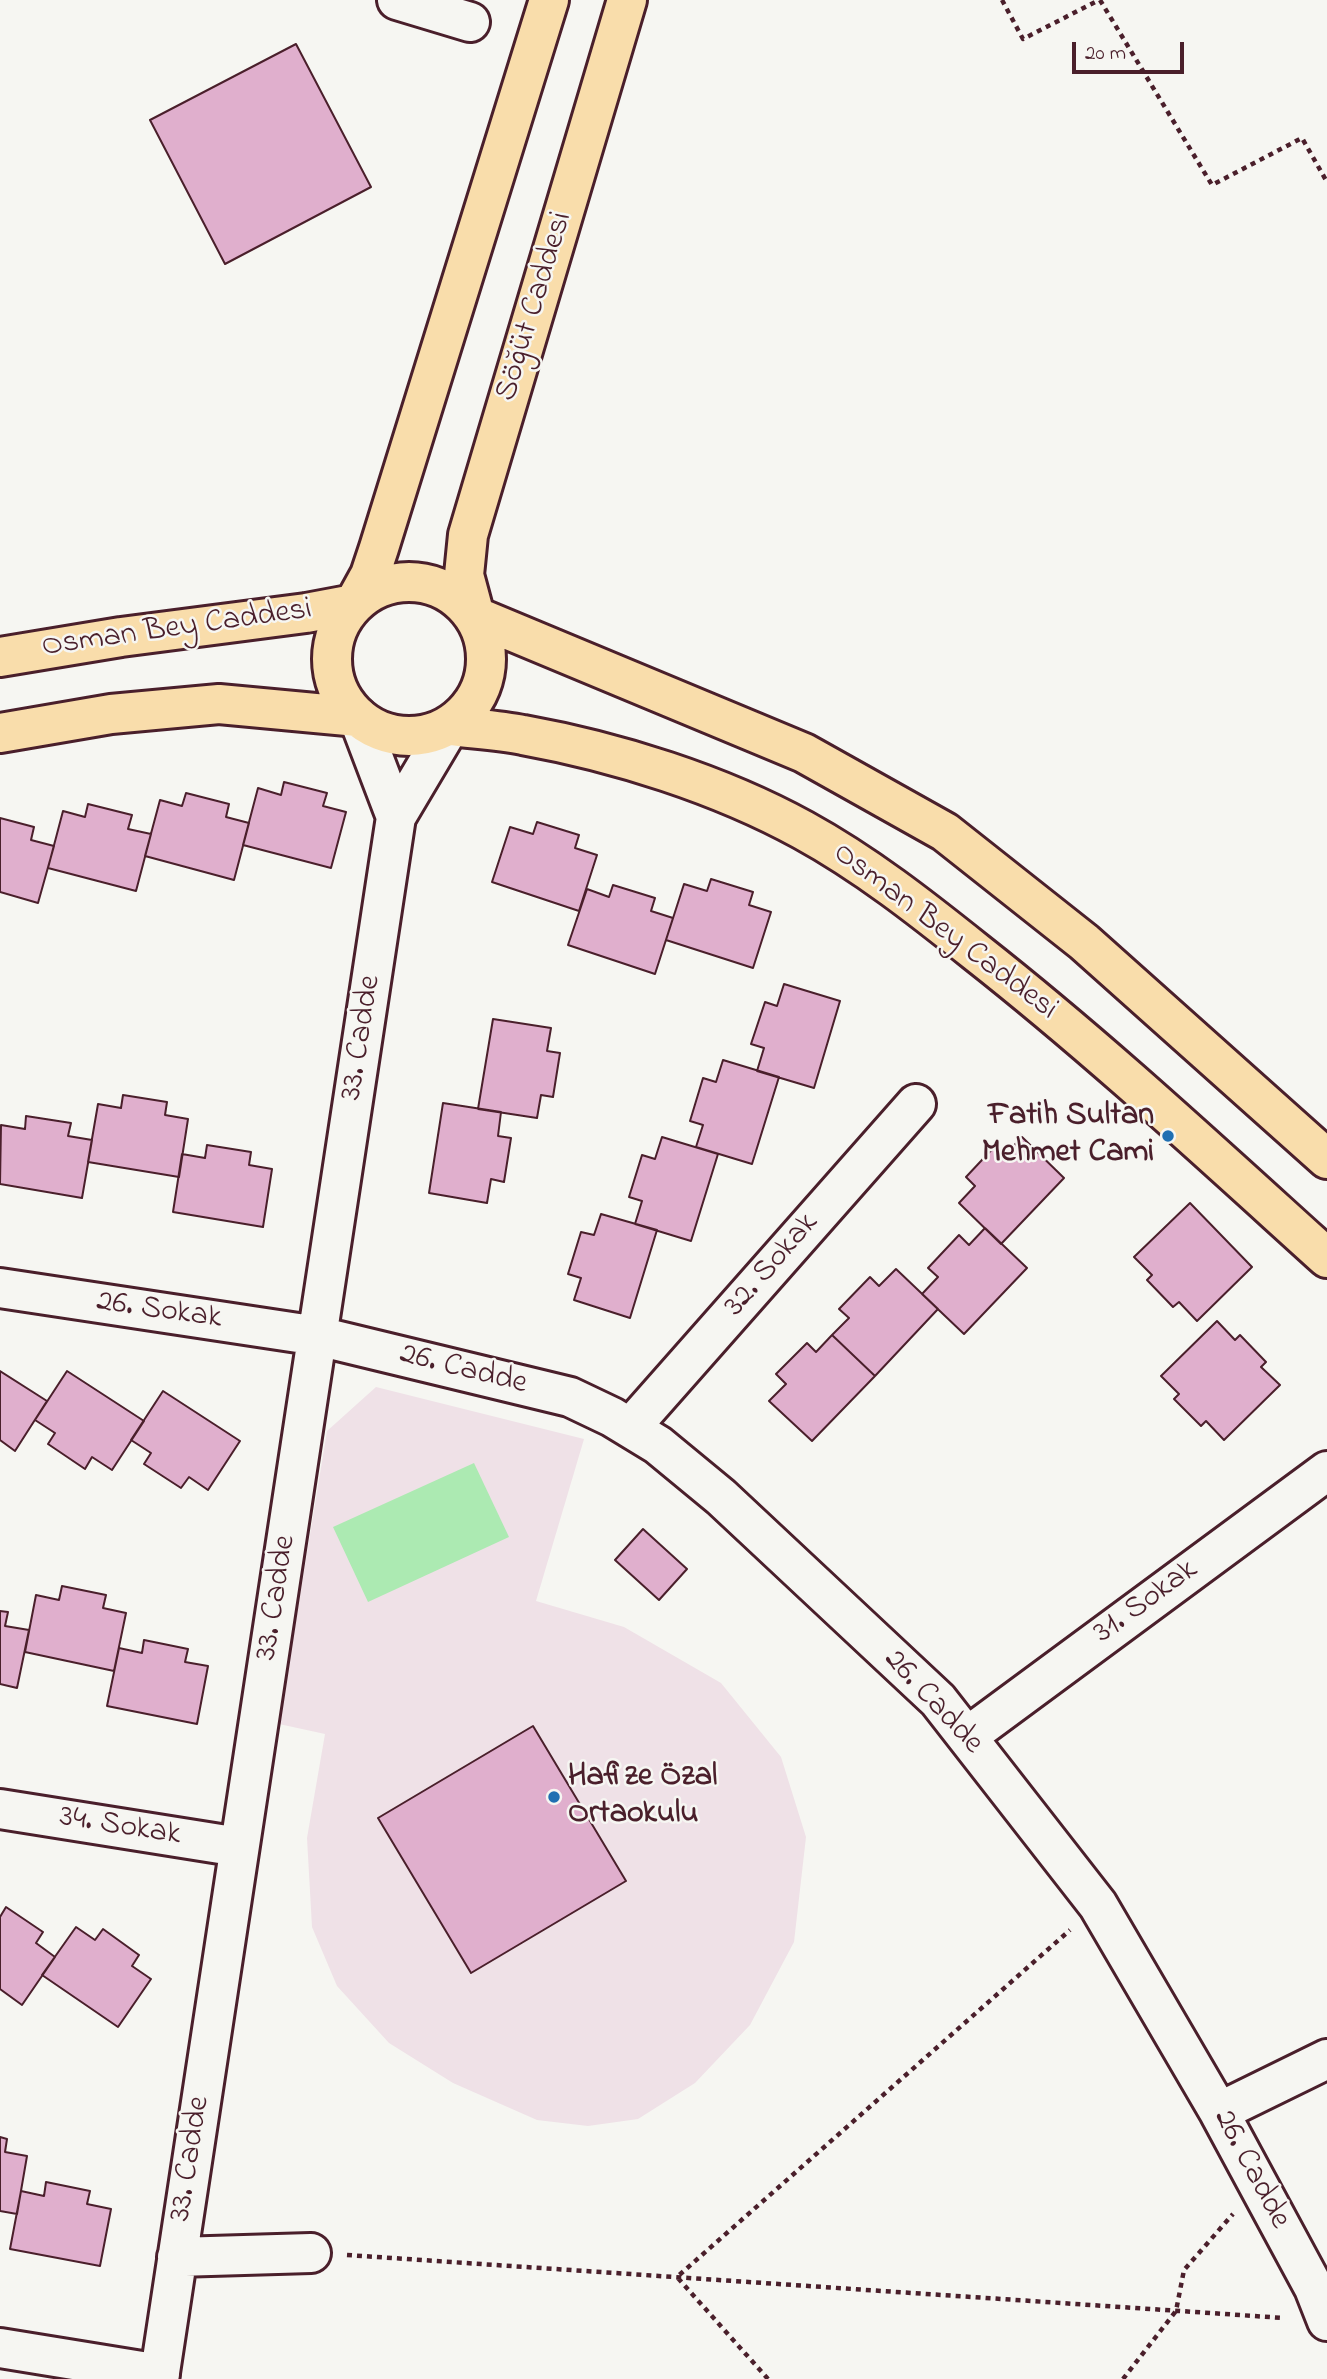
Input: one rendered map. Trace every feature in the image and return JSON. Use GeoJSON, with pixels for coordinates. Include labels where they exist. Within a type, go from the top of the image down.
{"type":"FeatureCollection","features":[{"type":"Feature","properties":{"kind":"main road"},"geometry":{"type":"LineString","coordinates":[[354,604],[372,590],[394,582],[417,581],[440,587],[459,599],[475,616],[485,639],[488,664],[482,688],[469,710],[450,726],[427,734],[402,736],[379,730],[358,717],[344,701],[335,682],[331,661],[334,640],[341,621],[370,575],[379,548],[550,0]]}},
{"type":"Feature","properties":{"kind":"main road","name":"Söğüt Caddesi"},"geometry":{"type":"LineString","coordinates":[[475,616],[464,575],[468,535],[627,0]]}},
{"type":"Feature","properties":{"kind":"main road","name":"Osman Bey Caddesi"},"geometry":{"type":"LineString","coordinates":[[0,657],[354,604]]}},
{"type":"Feature","properties":{"kind":"main road"},"geometry":{"type":"LineString","coordinates":[[475,616],[803,753],[945,832],[1084,942],[1327,1159]]}},
{"type":"Feature","properties":{"kind":"main road"},"geometry":{"type":"LineString","coordinates":[[0,733],[111,714],[219,704],[358,717]]}},
{"type":"Feature","properties":{"kind":"main road","name":"Osman Bey Caddesi"},"geometry":{"type":"LineString","coordinates":[[450,726],[523,735],[615,757],[707,786],[803,830],[903,895],[1036,999],[1137,1086],[1327,1258]]}},
{"type":"Feature","properties":{"kind":"street"},"geometry":{"type":"LineString","coordinates":[[397,0],[470,22]]}},
{"type":"Feature","properties":{"kind":"street","name":"33. Cadde"},"geometry":{"type":"LineString","coordinates":[[358,717],[397,817]]}},
{"type":"Feature","properties":{"kind":"street","name":"33. Cadde"},"geometry":{"type":"LineString","coordinates":[[159,2376],[397,817],[450,726]]}},
{"type":"Feature","properties":{"kind":"street","name":"32. Sokak"},"geometry":{"type":"LineString","coordinates":[[630,1428],[916,1104]]}},
{"type":"Feature","properties":{"kind":"street","name":"26. Sokak"},"geometry":{"type":"LineString","coordinates":[[0,1288],[318,1336]]}},
{"type":"Feature","properties":{"kind":"street","name":"26. Cadde"},"geometry":{"type":"LineString","coordinates":[[318,1336],[570,1397],[630,1428],[657,1445],[721,1497],[938,1700],[1098,1905],[1219,2112],[1314,2288],[1327,2321]]}},
{"type":"Feature","properties":{"kind":"street","name":"31. Sokak"},"geometry":{"type":"LineString","coordinates":[[968,1736],[1327,1471]]}},
{"type":"Feature","properties":{"kind":"street","name":"34. Sokak"},"geometry":{"type":"LineString","coordinates":[[0,1809],[239,1847]]}},
{"type":"Feature","properties":{"kind":"street"},"geometry":{"type":"LineString","coordinates":[[1219,2112],[1327,2059]]}},
{"type":"Feature","properties":{"kind":"street"},"geometry":{"type":"LineString","coordinates":[[177,2257],[311,2253]]}},
{"type":"Feature","properties":{"kind":"street"},"geometry":{"type":"LineString","coordinates":[[0,2348],[159,2376]]}},
{"type":"Feature","properties":{"kind":"path"},"geometry":{"type":"LineString","coordinates":[[1002,0],[1023,39],[1100,0],[1212,185],[1302,138],[1327,182]]}},
{"type":"Feature","properties":{"kind":"path"},"geometry":{"type":"LineString","coordinates":[[677,2277],[1098,1905]]}},
{"type":"Feature","properties":{"kind":"path"},"geometry":{"type":"LineString","coordinates":[[1123,2379],[1176,2311],[1184,2270],[1258,2185]]}},
{"type":"Feature","properties":{"kind":"path"},"geometry":{"type":"LineString","coordinates":[[311,2253],[1327,2321]]}},
{"type":"Feature","properties":{"kind":"path"},"geometry":{"type":"LineString","coordinates":[[677,2277],[768,2379]]}},
{"type":"Feature","properties":{"kind":"shaded area","name":"Hafize Özal Ortaokulu"},"geometry":{"type":"Polygon","coordinates":[[[376,1387],[584,1439],[536,1601],[624,1627],[721,1683],[781,1757],[806,1837],[794,1942],[750,2025],[695,2083],[638,2119],[588,2126],[537,2120],[453,2083],[389,2043],[337,1986],[312,1927],[307,1838],[325,1734],[279,1724],[327,1431],[376,1387]]]}},
{"type":"Feature","properties":{"kind":"green space"},"geometry":{"type":"Polygon","coordinates":[[[474,1463],[509,1537],[368,1602],[333,1527],[474,1463]]]}},
{"type":"Feature","properties":{"kind":"building"},"geometry":{"type":"Polygon","coordinates":[[[296,44],[371,187],[225,264],[150,120],[296,44]]]}},
{"type":"Feature","properties":{"kind":"building"},"geometry":{"type":"Polygon","coordinates":[[[284,782],[327,793],[323,806],[346,812],[331,868],[243,845],[258,788],[281,795],[284,782]]]}},
{"type":"Feature","properties":{"kind":"building"},"geometry":{"type":"Polygon","coordinates":[[[186,793],[229,804],[226,817],[249,823],[234,880],[145,856],[160,800],[182,806],[186,793]]]}},
{"type":"Feature","properties":{"kind":"building"},"geometry":{"type":"Polygon","coordinates":[[[88,804],[132,815],[128,829],[151,834],[136,891],[48,868],[63,811],[85,817],[88,804]]]}},
{"type":"Feature","properties":{"kind":"building"},"geometry":{"type":"Polygon","coordinates":[[[0,818],[34,827],[31,840],[54,846],[38,903],[0,892],[0,818]]]}},
{"type":"Feature","properties":{"kind":"building"},"geometry":{"type":"Polygon","coordinates":[[[537,822],[579,835],[575,848],[597,855],[579,911],[492,882],[510,827],[533,834],[537,822]]]}},
{"type":"Feature","properties":{"kind":"building"},"geometry":{"type":"Polygon","coordinates":[[[711,879],[753,892],[749,905],[771,912],[753,968],[666,940],[684,884],[707,891],[711,879]]]}},
{"type":"Feature","properties":{"kind":"building"},"geometry":{"type":"Polygon","coordinates":[[[613,885],[655,898],[651,911],[673,918],[655,974],[568,945],[587,889],[609,897],[613,885]]]}},
{"type":"Feature","properties":{"kind":"building"},"geometry":{"type":"Polygon","coordinates":[[[784,984],[840,1001],[814,1088],[757,1071],[764,1048],[751,1044],[765,1002],[777,1006],[784,984]]]}},
{"type":"Feature","properties":{"kind":"building"},"geometry":{"type":"Polygon","coordinates":[[[493,1019],[551,1028],[547,1051],[560,1053],[553,1097],[541,1095],[537,1118],[478,1109],[493,1019]]]}},
{"type":"Feature","properties":{"kind":"building"},"geometry":{"type":"Polygon","coordinates":[[[723,1060],[779,1077],[752,1164],[696,1147],[703,1125],[690,1121],[703,1078],[716,1082],[723,1060]]]}},
{"type":"Feature","properties":{"kind":"building"},"geometry":{"type":"Polygon","coordinates":[[[123,1095],[167,1102],[165,1115],[188,1119],[179,1177],[88,1162],[98,1104],[121,1108],[123,1095]]]}},
{"type":"Feature","properties":{"kind":"building"},"geometry":{"type":"Polygon","coordinates":[[[443,1103],[501,1112],[498,1136],[511,1138],[504,1182],[491,1179],[487,1203],[429,1193],[443,1103]]]}},
{"type":"Feature","properties":{"kind":"building"},"geometry":{"type":"Polygon","coordinates":[[[26,1116],[71,1123],[68,1136],[92,1140],[82,1198],[0,1184],[1,1125],[25,1129],[26,1116]]]}},
{"type":"Feature","properties":{"kind":"building"},"geometry":{"type":"Polygon","coordinates":[[[662,1137],[718,1154],[691,1241],[635,1224],[642,1201],[629,1197],[642,1155],[655,1159],[662,1137]]]}},
{"type":"Feature","properties":{"kind":"building"},"geometry":{"type":"Polygon","coordinates":[[[1022,1137],[1064,1178],[1001,1244],[959,1203],[975,1186],[966,1177],[996,1145],[1006,1154],[1022,1137]]]}},
{"type":"Feature","properties":{"kind":"building"},"geometry":{"type":"Polygon","coordinates":[[[207,1145],[251,1152],[249,1165],[272,1169],[263,1227],[173,1212],[182,1154],[205,1158],[207,1145]]]}},
{"type":"Feature","properties":{"kind":"building"},"geometry":{"type":"Polygon","coordinates":[[[1190,1203],[1252,1267],[1197,1321],[1179,1302],[1173,1307],[1147,1280],[1152,1275],[1134,1257],[1190,1203]]]}},
{"type":"Feature","properties":{"kind":"building"},"geometry":{"type":"Polygon","coordinates":[[[601,1214],[657,1230],[630,1318],[574,1300],[581,1278],[568,1274],[581,1232],[594,1235],[601,1214]]]}},
{"type":"Feature","properties":{"kind":"building"},"geometry":{"type":"Polygon","coordinates":[[[985,1228],[1027,1268],[964,1334],[922,1294],[938,1277],[928,1268],[959,1235],[969,1245],[985,1228]]]}},
{"type":"Feature","properties":{"kind":"building"},"geometry":{"type":"Polygon","coordinates":[[[896,1269],[938,1309],[875,1376],[832,1335],[849,1318],[839,1309],[870,1277],[879,1286],[896,1269]]]}},
{"type":"Feature","properties":{"kind":"building"},"geometry":{"type":"Polygon","coordinates":[[[1217,1321],[1235,1340],[1240,1335],[1266,1362],[1261,1367],[1280,1385],[1224,1440],[1206,1421],[1201,1426],[1174,1399],[1179,1394],[1161,1376],[1217,1321]]]}},
{"type":"Feature","properties":{"kind":"building"},"geometry":{"type":"Polygon","coordinates":[[[832,1335],[875,1376],[812,1441],[769,1401],[786,1384],[776,1374],[807,1343],[816,1352],[832,1335]]]}},
{"type":"Feature","properties":{"kind":"building"},"geometry":{"type":"Polygon","coordinates":[[[0,1371],[47,1401],[15,1451],[0,1440],[0,1371]]]}},
{"type":"Feature","properties":{"kind":"building"},"geometry":{"type":"Polygon","coordinates":[[[67,1371],[144,1421],[112,1470],[92,1457],[85,1469],[48,1444],[55,1433],[35,1420],[67,1371]]]}},
{"type":"Feature","properties":{"kind":"building"},"geometry":{"type":"Polygon","coordinates":[[[163,1391],[240,1441],[208,1490],[189,1477],[181,1488],[144,1464],[151,1453],[131,1440],[163,1391]]]}},
{"type":"Feature","properties":{"kind":"building"},"geometry":{"type":"Polygon","coordinates":[[[643,1529],[687,1569],[659,1600],[615,1560],[643,1529]]]}},
{"type":"Feature","properties":{"kind":"building"},"geometry":{"type":"Polygon","coordinates":[[[62,1586],[106,1595],[103,1608],[126,1613],[114,1671],[25,1652],[36,1595],[59,1600],[62,1586]]]}},
{"type":"Feature","properties":{"kind":"building"},"geometry":{"type":"Polygon","coordinates":[[[0,1611],[8,1612],[5,1626],[29,1630],[17,1688],[0,1684],[0,1611]]]}},
{"type":"Feature","properties":{"kind":"building"},"geometry":{"type":"Polygon","coordinates":[[[144,1640],[188,1649],[185,1662],[208,1666],[197,1724],[107,1706],[119,1648],[142,1653],[144,1640]]]}},
{"type":"Feature","properties":{"kind":"building"},"geometry":{"type":"Polygon","coordinates":[[[533,1726],[626,1881],[471,1973],[378,1818],[533,1726]]]}},
{"type":"Feature","properties":{"kind":"building"},"geometry":{"type":"Polygon","coordinates":[[[6,1907],[43,1932],[36,1943],[55,1957],[22,2005],[0,1989],[0,1917],[6,1907]]]}},
{"type":"Feature","properties":{"kind":"building"},"geometry":{"type":"Polygon","coordinates":[[[76,1927],[95,1940],[103,1929],[139,1955],[132,1966],[151,1979],[118,2027],[42,1975],[76,1927]]]}},
{"type":"Feature","properties":{"kind":"building"},"geometry":{"type":"Polygon","coordinates":[[[0,2137],[7,2139],[5,2152],[27,2156],[17,2214],[0,2211],[0,2137]]]}},
{"type":"Feature","properties":{"kind":"building"},"geometry":{"type":"Polygon","coordinates":[[[46,2182],[90,2191],[87,2204],[111,2209],[100,2266],[10,2249],[21,2191],[44,2196],[46,2182]]]}},
{"type":"Feature","properties":{"kind":"place","name":"Fatih Sultan Mehmet Cami"},"geometry":{"type":"Point","coordinates":[1168,1136]}},
{"type":"Feature","properties":{"kind":"place","name":"Hafize Özal Ortaokulu"},"geometry":{"type":"Point","coordinates":[554,1797]}}]}
